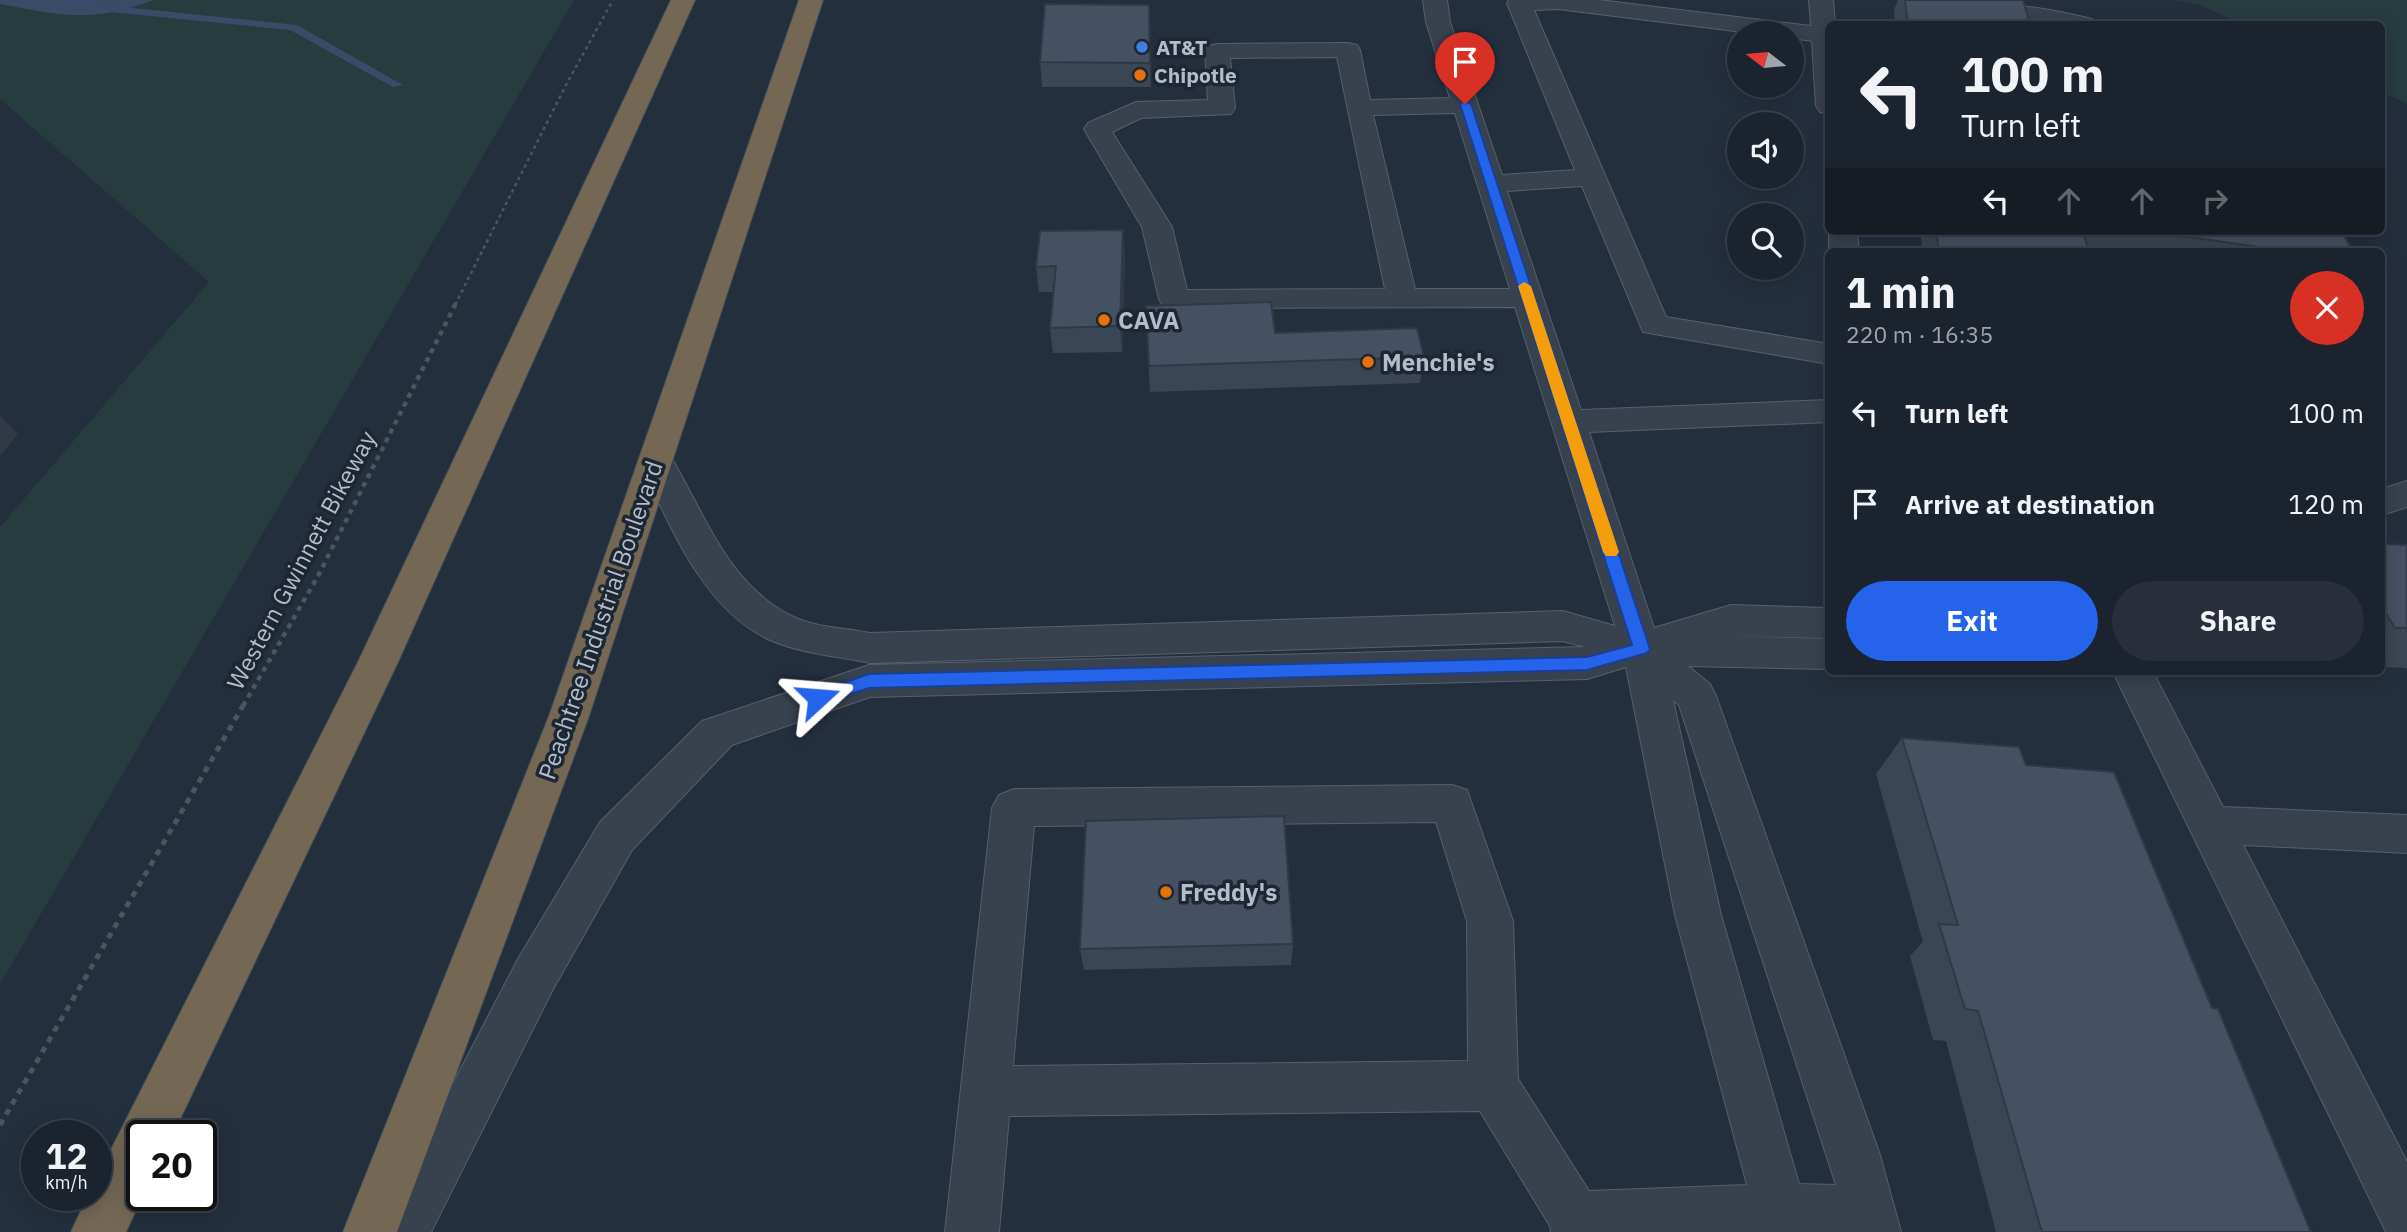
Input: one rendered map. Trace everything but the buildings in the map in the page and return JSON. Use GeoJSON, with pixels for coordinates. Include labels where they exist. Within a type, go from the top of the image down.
{"type":"FeatureCollection","features":[{"type":"Feature","properties":{"kind":"highway"},"geometry":{"type":"LineString","coordinates":[[153,1120],[377,662],[683,0]]}},
{"type":"Feature","properties":{"kind":"highway","name":"Peachtree Industrial Boulevard"},"geometry":{"type":"LineString","coordinates":[[370,1232],[569,716],[811,0]]}},
{"type":"Feature","properties":{"kind":"highway"},"geometry":{"type":"LineString","coordinates":[[98,1232],[126,1175]]}},
{"type":"Feature","properties":{"kind":"lane"},"geometry":{"type":"LineString","coordinates":[[1435,0],[1438,22],[1642,649],[1698,915],[1783,1221]]}},
{"type":"Feature","properties":{"kind":"lane"},"geometry":{"type":"LineString","coordinates":[[1821,0],[1825,59]]}},
{"type":"Feature","properties":{"kind":"lane"},"geometry":{"type":"LineString","coordinates":[[1927,0],[2071,21]]}},
{"type":"Feature","properties":{"kind":"lane"},"geometry":{"type":"LineString","coordinates":[[1823,35],[1558,2],[1520,4],[1654,325],[1825,353]]}},
{"type":"Feature","properties":{"kind":"lane"},"geometry":{"type":"LineString","coordinates":[[1402,298],[1358,108],[1348,50],[1217,51],[1222,108],[1136,110],[1097,129],[1157,226],[1174,299],[1528,298]]}},
{"type":"Feature","properties":{"kind":"lane"},"geometry":{"type":"LineString","coordinates":[[1358,108],[1465,104]]}},
{"type":"Feature","properties":{"kind":"lane"},"geometry":{"type":"LineString","coordinates":[[1491,184],[1592,177]]}},
{"type":"Feature","properties":{"kind":"lane"},"geometry":{"type":"LineString","coordinates":[[1568,422],[1825,411]]}},
{"type":"Feature","properties":{"kind":"lane"},"geometry":{"type":"LineString","coordinates":[[656,460],[689,527],[738,598],[782,629],[870,648],[1563,626],[1642,649],[1825,654]]}},
{"type":"Feature","properties":{"kind":"lane"},"geometry":{"type":"LineString","coordinates":[[2385,501],[2407,494]]}},
{"type":"Feature","properties":{"kind":"lane"},"geometry":{"type":"LineString","coordinates":[[403,1232],[535,975],[616,836],[718,733],[869,681],[1587,663],[1642,649],[1731,620],[1825,623]]}},
{"type":"Feature","properties":{"kind":"lane"},"geometry":{"type":"LineString","coordinates":[[972,1232],[1014,808],[1452,803],[1490,921],[1493,1086],[1577,1225],[1783,1221],[1872,1223],[1854,1155],[1696,695],[1642,649]]}},
{"type":"Feature","properties":{"kind":"lane"},"geometry":{"type":"LineString","coordinates":[[2135,675],[2407,1217]]}},
{"type":"Feature","properties":{"kind":"lane"},"geometry":{"type":"LineString","coordinates":[[2210,825],[2407,834]]}},
{"type":"Feature","properties":{"kind":"lane"},"geometry":{"type":"LineString","coordinates":[[986,1091],[1493,1086]]}},
{"type":"Feature","properties":{"kind":"path","name":"Western Gwinnett Bikeway"},"geometry":{"type":"LineString","coordinates":[[0,1125],[317,576],[566,85],[613,0]]}},
{"type":"Feature","properties":{"kind":"green space"},"geometry":{"type":"Polygon","coordinates":[[[0,0],[574,0],[0,984],[0,527],[209,282],[0,99],[0,0]]]}},
{"type":"Feature","properties":{"kind":"green space"},"geometry":{"type":"Polygon","coordinates":[[[2172,0],[2407,0],[2407,104],[2385,93],[2385,21],[2234,21],[2198,4],[2172,0]]]}},
{"type":"Feature","properties":{"kind":"water"},"geometry":{"type":"Polygon","coordinates":[[[0,0],[154,0],[113,12],[77,15],[0,4],[0,0]]]}},
{"type":"Feature","properties":{"kind":"waterway"},"geometry":{"type":"LineString","coordinates":[[95,0],[100,8],[293,27],[397,85]]}},
{"type":"Feature","properties":{"kind":"slow traffic"},"geometry":{"type":"LineString","coordinates":[[1524,286],[1611,552]]}},
{"type":"Feature","properties":{"kind":"place","name":"AT&T"},"geometry":{"type":"Point","coordinates":[1142,47]}},
{"type":"Feature","properties":{"kind":"place","name":"Chipotle"},"geometry":{"type":"Point","coordinates":[1140,75]}},
{"type":"Feature","properties":{"kind":"place","name":"CAVA"},"geometry":{"type":"Point","coordinates":[1104,320]}},
{"type":"Feature","properties":{"kind":"place","name":"Menchie's"},"geometry":{"type":"Point","coordinates":[1368,362]}},
{"type":"Feature","properties":{"kind":"place","name":"Freddy's"},"geometry":{"type":"Point","coordinates":[1166,892]}},
{"type":"Feature","properties":{"kind":"route"},"geometry":{"type":"LineString","coordinates":[[818,698],[869,681],[1587,663],[1642,649],[1465,104]]}}]}
